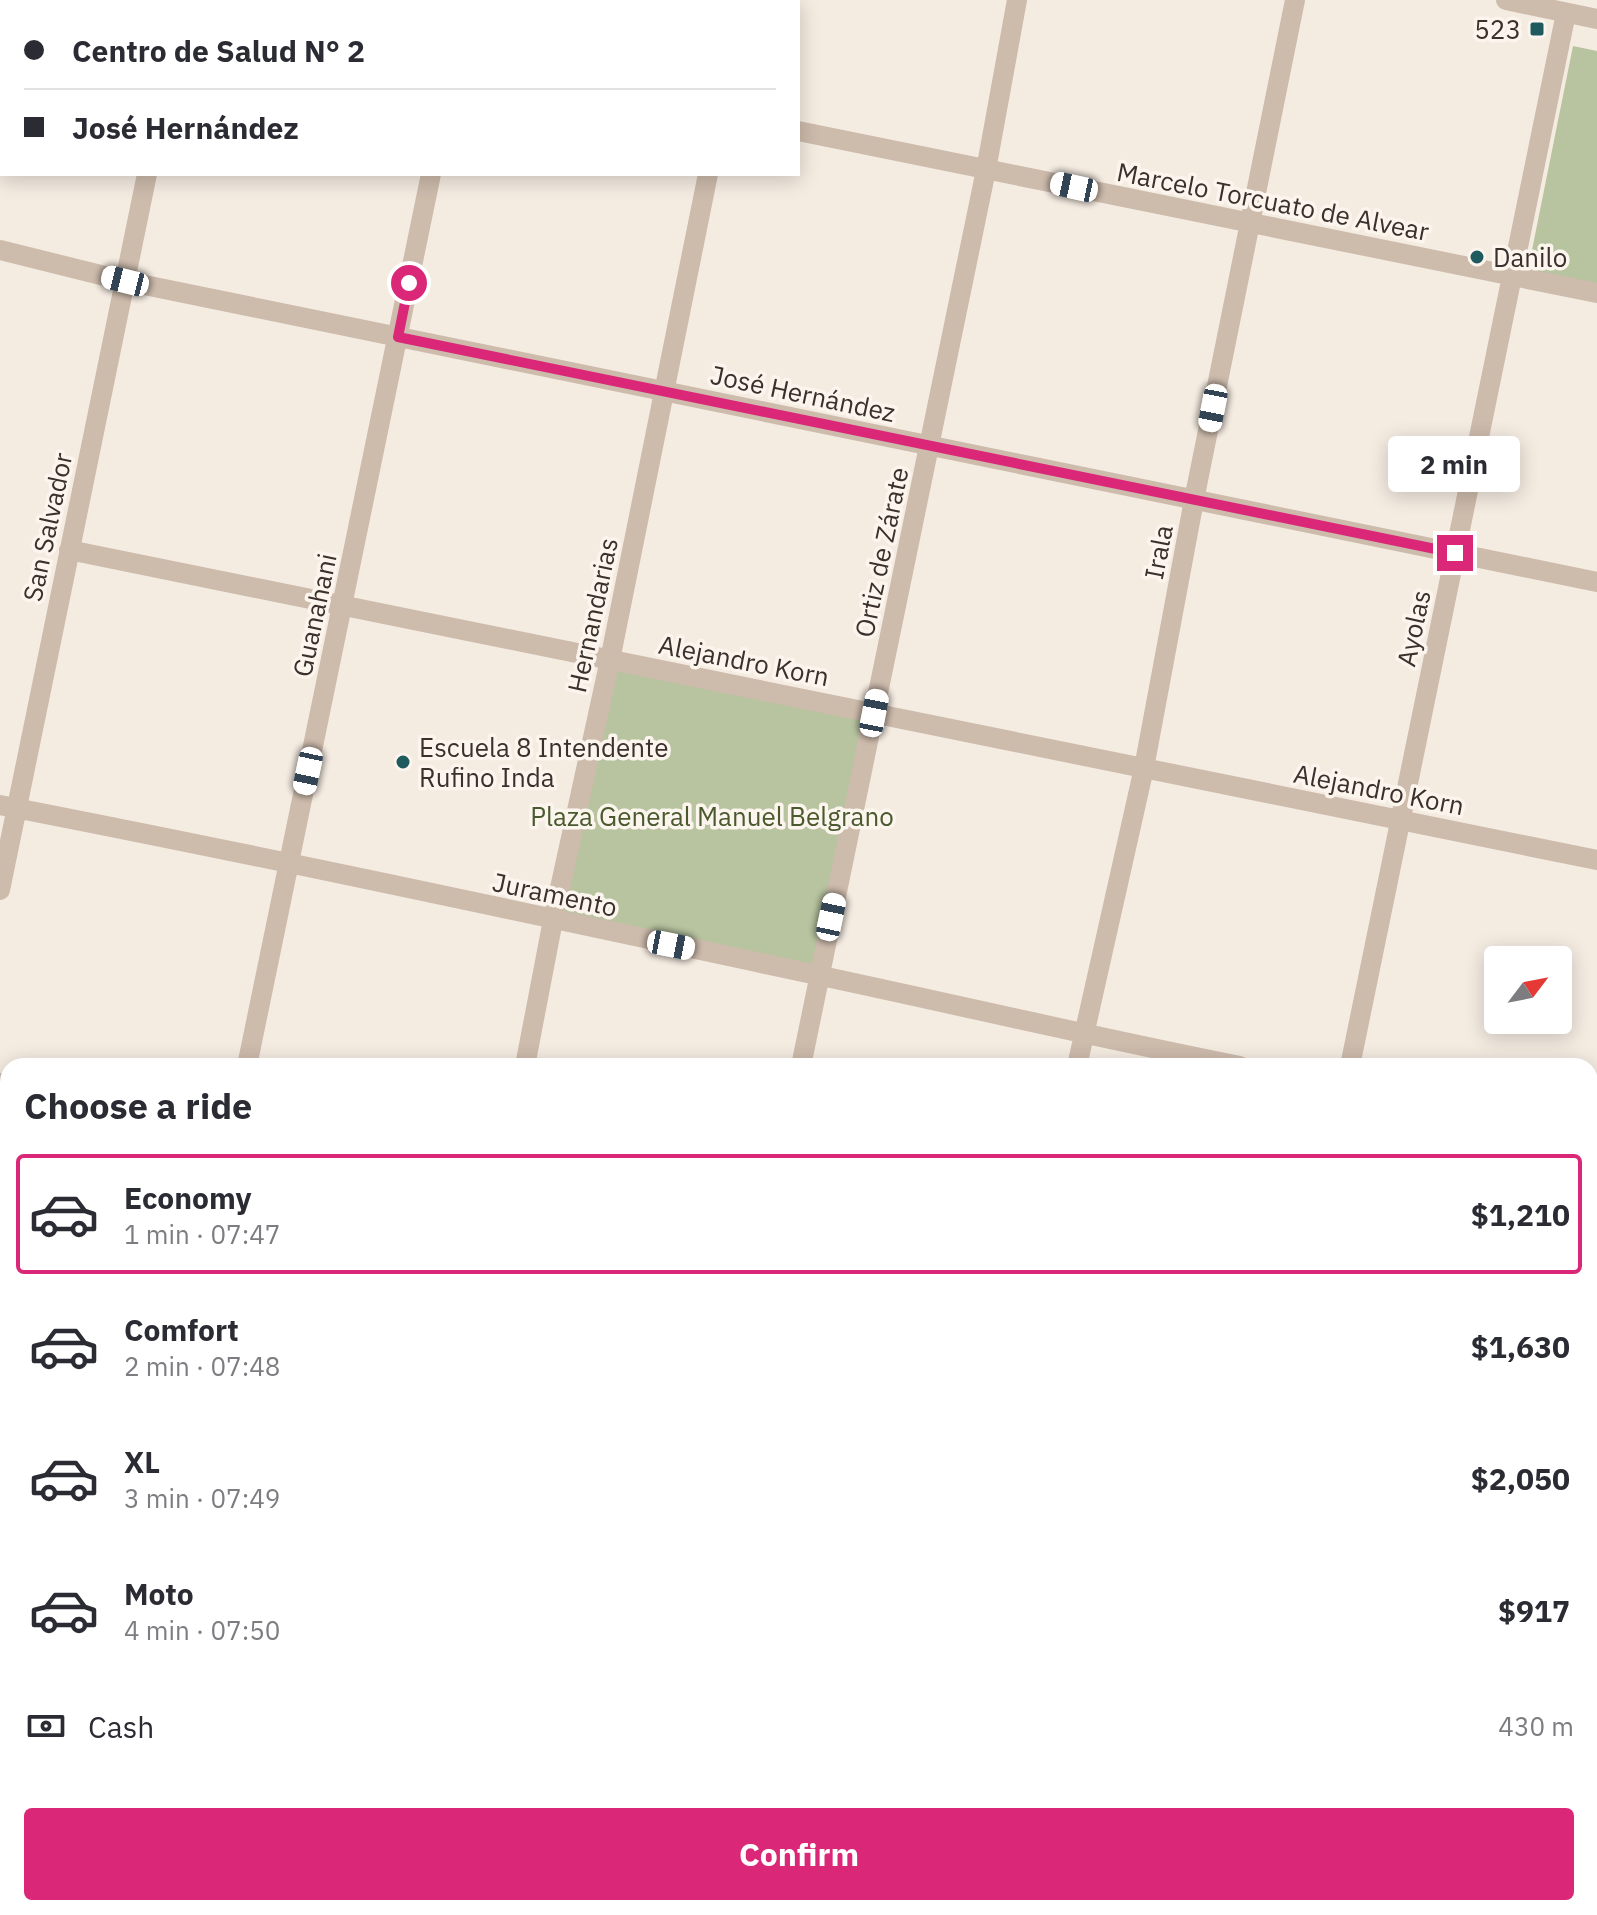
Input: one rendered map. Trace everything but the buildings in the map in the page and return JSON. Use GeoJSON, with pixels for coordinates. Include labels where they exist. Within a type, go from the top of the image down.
{"type":"FeatureCollection","features":[{"type":"Feature","properties":{"kind":"street","name":"Ortiz de Zárate"},"geometry":{"type":"LineString","coordinates":[[803,1058],[986,170],[1017,0]]}},
{"type":"Feature","properties":{"kind":"street","name":"Irala"},"geometry":{"type":"LineString","coordinates":[[1079,1058],[1144,768],[1194,500],[1295,0]]}},
{"type":"Feature","properties":{"kind":"street"},"geometry":{"type":"LineString","coordinates":[[1517,1],[1597,19]]}},
{"type":"Feature","properties":{"kind":"street","name":"Ayolas"},"geometry":{"type":"LineString","coordinates":[[1352,1058],[1566,13]]}},
{"type":"Feature","properties":{"kind":"street","name":"Marcelo Torcuato de Alvear"},"geometry":{"type":"LineString","coordinates":[[800,131],[1597,293]]}},
{"type":"Feature","properties":{"kind":"street","name":"San Salvador"},"geometry":{"type":"LineString","coordinates":[[0,890],[8,806],[69,550],[147,176]]}},
{"type":"Feature","properties":{"kind":"street","name":"Guanahani"},"geometry":{"type":"LineString","coordinates":[[249,1058],[431,176]]}},
{"type":"Feature","properties":{"kind":"street","name":"Hernandarias"},"geometry":{"type":"LineString","coordinates":[[527,1058],[708,176]]}},
{"type":"Feature","properties":{"kind":"street","name":"José Hernández"},"geometry":{"type":"LineString","coordinates":[[0,250],[125,281],[1597,582]]}},
{"type":"Feature","properties":{"kind":"street","name":"Alejandro Korn"},"geometry":{"type":"LineString","coordinates":[[69,550],[1597,860]]}},
{"type":"Feature","properties":{"kind":"street","name":"Juramento"},"geometry":{"type":"LineString","coordinates":[[8,806],[289,862],[1199,1058]]}},
{"type":"Feature","properties":{"kind":"green space"},"geometry":{"type":"Polygon","coordinates":[[[1573,46],[1597,51],[1597,284],[1528,270],[1573,46]]]}},
{"type":"Feature","properties":{"kind":"green space","name":"Plaza General Manuel Belgrano"},"geometry":{"type":"Polygon","coordinates":[[[610,660],[874,713],[819,976],[553,920],[610,660]]]}},
{"type":"Feature","properties":{"kind":"place","name":"523"},"geometry":{"type":"Point","coordinates":[1537,29]}},
{"type":"Feature","properties":{"kind":"place","name":"Danilo"},"geometry":{"type":"Point","coordinates":[1477,257]}},
{"type":"Feature","properties":{"kind":"place","name":"Escuela 8 Intendente Rufino Inda"},"geometry":{"type":"Point","coordinates":[403,762]}},
{"type":"Feature","properties":{"kind":"route"},"geometry":{"type":"LineString","coordinates":[[409,283],[398,337],[1455,553]]}}]}
